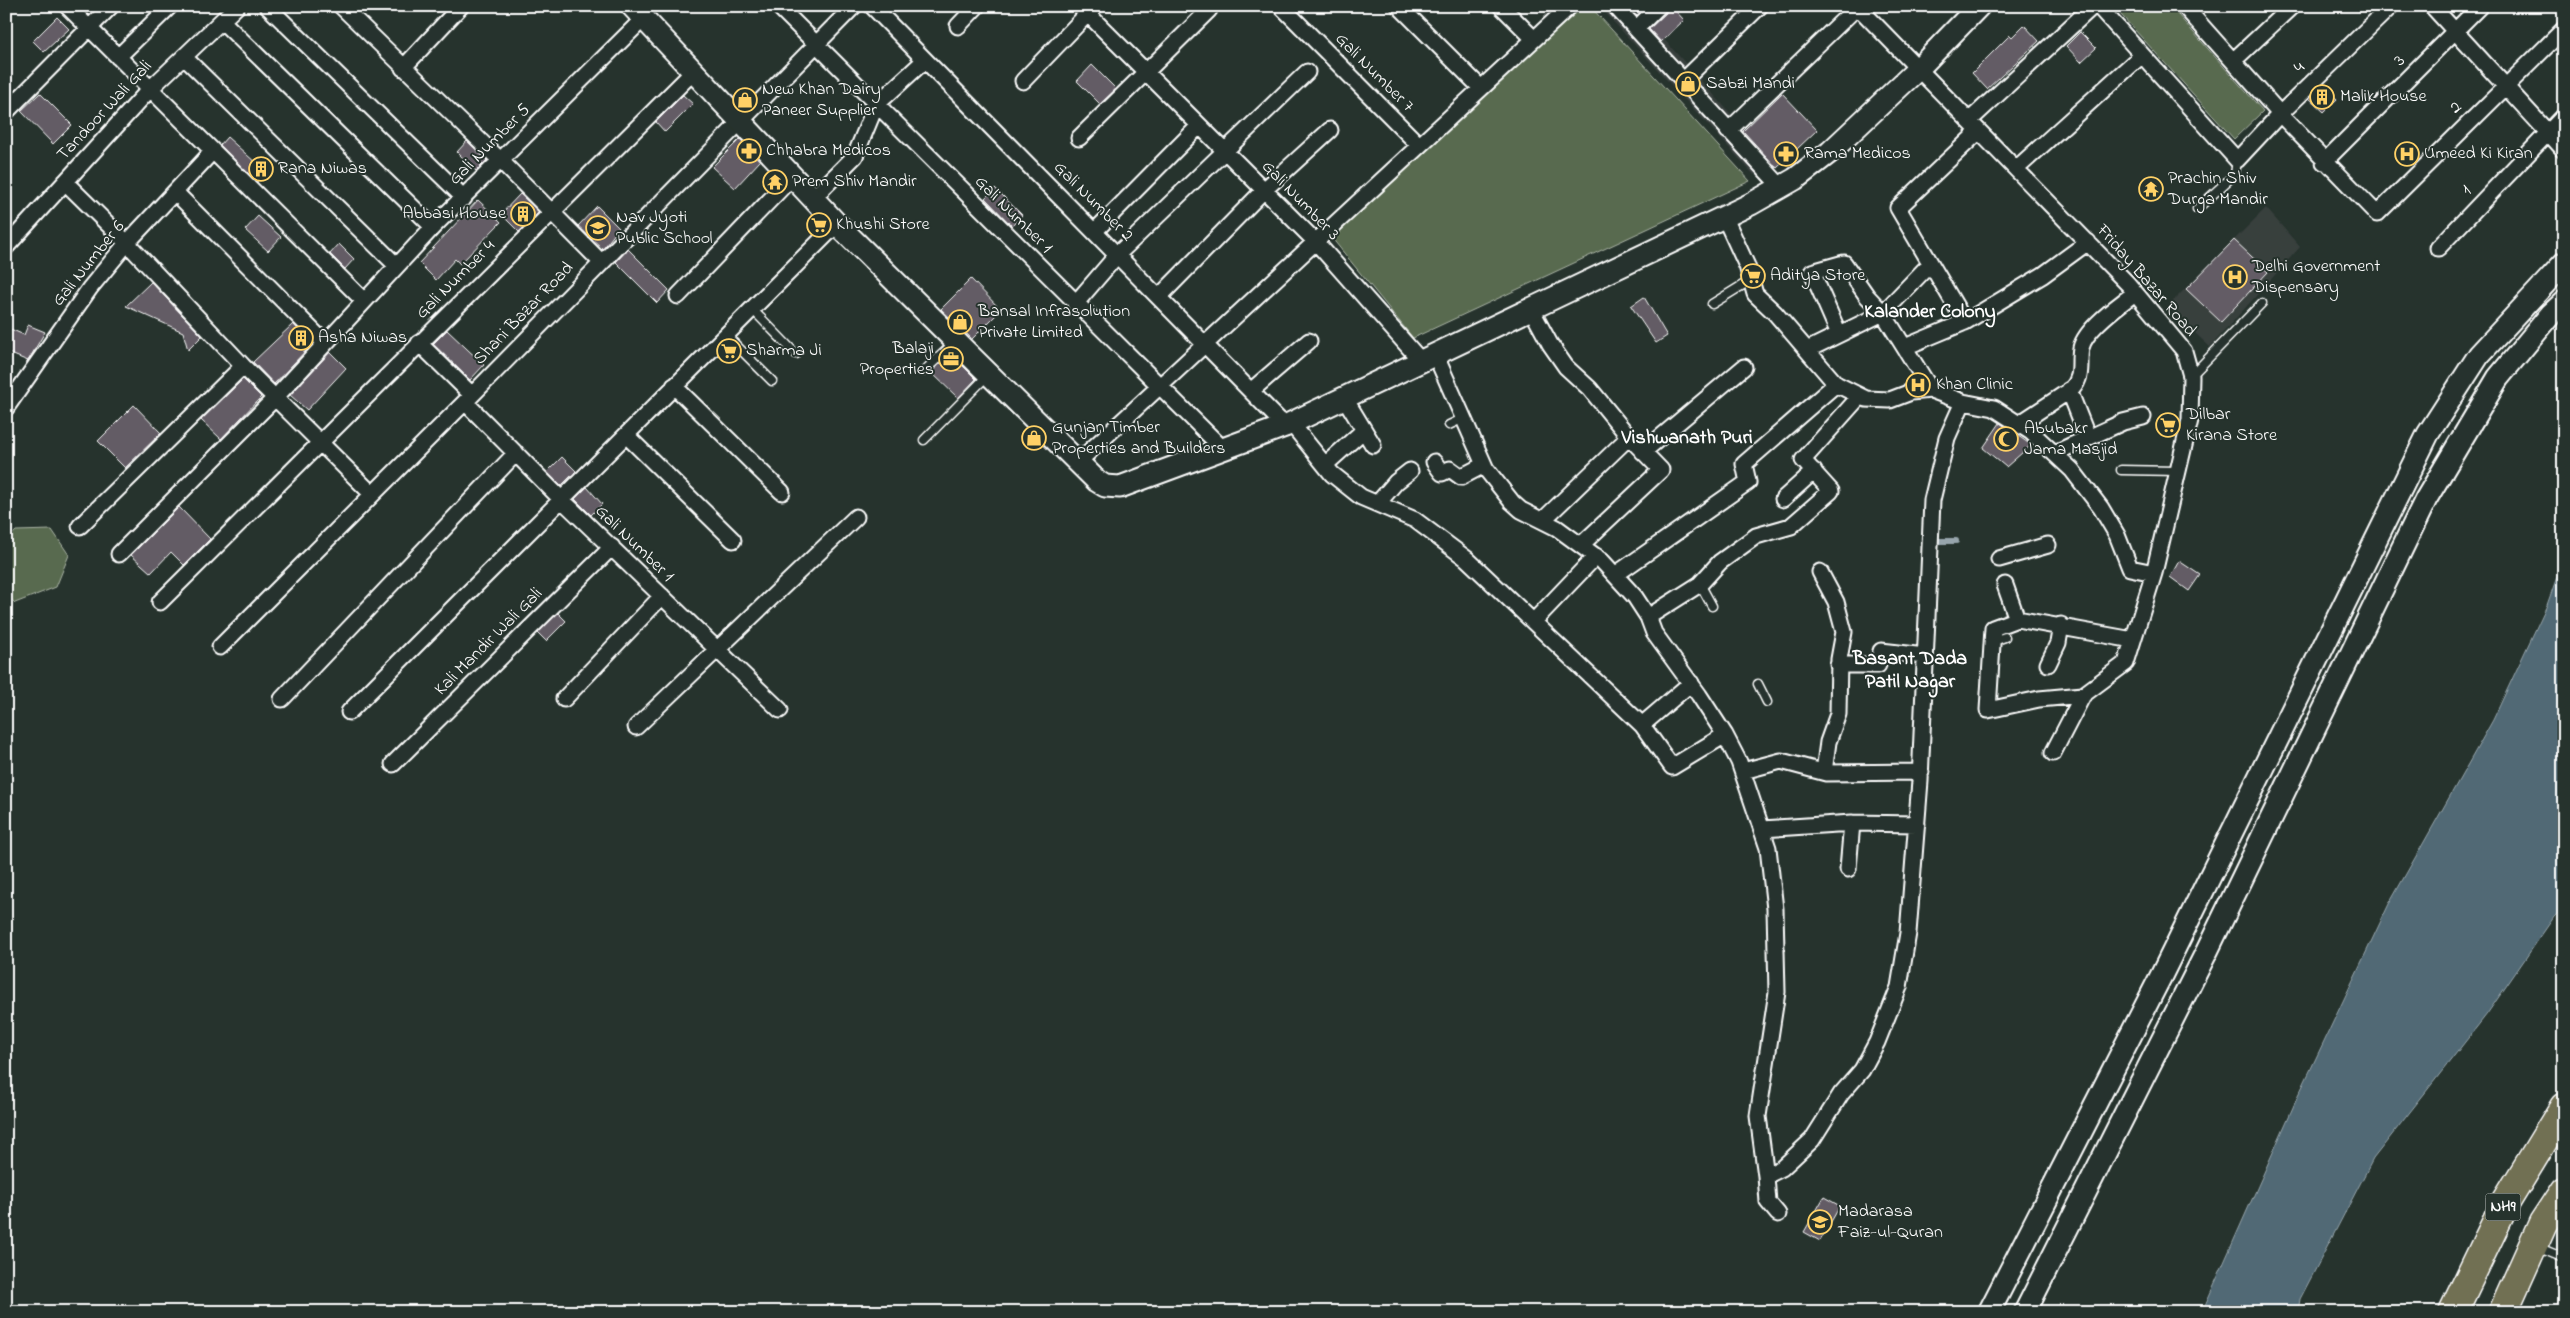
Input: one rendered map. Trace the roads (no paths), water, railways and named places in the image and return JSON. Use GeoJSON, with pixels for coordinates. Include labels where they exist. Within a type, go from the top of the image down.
{"type":"FeatureCollection","features":[{"type":"Feature","properties":{"kind":"highway","name":"NH9"},"geometry":{"type":"LineString","coordinates":[[2453,1312],[2506,1202],[2564,1108]]}},
{"type":"Feature","properties":{"kind":"highway","name":"NH9"},"geometry":{"type":"LineString","coordinates":[[2503,1312],[2542,1223],[2564,1192]]}},
{"type":"Feature","properties":{"kind":"main road"},"geometry":{"type":"LineString","coordinates":[[638,12],[837,224],[988,374],[1105,486],[1120,487],[1288,424],[1724,216],[1795,179],[1830,152],[1918,69],[1979,6]]}},
{"type":"Feature","properties":{"kind":"main road"},"geometry":{"type":"LineString","coordinates":[[1989,1312],[2162,974],[2428,434],[2479,355],[2564,263]]}},
{"type":"Feature","properties":{"kind":"main road"},"geometry":{"type":"LineString","coordinates":[[2026,1312],[2207,952],[2426,499],[2498,378],[2551,314],[2564,302]]}},
{"type":"Feature","properties":{"kind":"street"},"geometry":{"type":"LineString","coordinates":[[67,6],[364,302]]}},
{"type":"Feature","properties":{"kind":"street"},"geometry":{"type":"LineString","coordinates":[[6,112],[111,6]]}},
{"type":"Feature","properties":{"kind":"street"},"geometry":{"type":"LineString","coordinates":[[118,57],[170,6]]}},
{"type":"Feature","properties":{"kind":"street","name":"Tandoor Wali Gali"},"geometry":{"type":"LineString","coordinates":[[6,247],[150,89],[237,6]]}},
{"type":"Feature","properties":{"kind":"street"},"geometry":{"type":"LineString","coordinates":[[267,6],[464,198]]}},
{"type":"Feature","properties":{"kind":"street"},"geometry":{"type":"LineString","coordinates":[[341,6],[500,160],[601,262]]}},
{"type":"Feature","properties":{"kind":"street"},"geometry":{"type":"LineString","coordinates":[[403,68],[461,6]]}},
{"type":"Feature","properties":{"kind":"street","name":"Gali Number 1"},"geometry":{"type":"LineString","coordinates":[[778,6],[1075,304],[1223,449]]}},
{"type":"Feature","properties":{"kind":"street","name":"Shani Bazar Road"},"geometry":{"type":"LineString","coordinates":[[220,646],[468,399],[854,6]]}},
{"type":"Feature","properties":{"kind":"street","name":"Gali Number 2"},"geometry":{"type":"LineString","coordinates":[[872,6],[1252,390],[1288,424],[1332,474],[1361,497],[1415,520],[1455,549],[1534,621],[1642,725],[1672,767],[1726,735]]}},
{"type":"Feature","properties":{"kind":"street"},"geometry":{"type":"LineString","coordinates":[[958,26],[977,6]]}},
{"type":"Feature","properties":{"kind":"street","name":"Gali Number 7"},"geometry":{"type":"LineString","coordinates":[[1281,6],[1419,145]]}},
{"type":"Feature","properties":{"kind":"street"},"geometry":{"type":"LineString","coordinates":[[1399,6],[1481,88]]}},
{"type":"Feature","properties":{"kind":"street"},"geometry":{"type":"LineString","coordinates":[[1500,6],[1534,39]]}},
{"type":"Feature","properties":{"kind":"street"},"geometry":{"type":"LineString","coordinates":[[1078,462],[1208,344],[1570,6]]}},
{"type":"Feature","properties":{"kind":"street"},"geometry":{"type":"LineString","coordinates":[[1615,6],[1780,187]]}},
{"type":"Feature","properties":{"kind":"street"},"geometry":{"type":"LineString","coordinates":[[1636,29],[1659,6]]}},
{"type":"Feature","properties":{"kind":"street"},"geometry":{"type":"LineString","coordinates":[[1683,81],[1760,6]]}},
{"type":"Feature","properties":{"kind":"street"},"geometry":{"type":"LineString","coordinates":[[1728,131],[1858,6]]}},
{"type":"Feature","properties":{"kind":"street","name":"Friday Bazar Road"},"geometry":{"type":"LineString","coordinates":[[1858,6],[2088,242],[2135,293],[2184,351],[2191,376],[2190,420],[2154,573],[2126,663],[2083,695]]}},
{"type":"Feature","properties":{"kind":"street"},"geometry":{"type":"LineString","coordinates":[[1965,322],[1898,208],[1974,126],[2093,6]]}},
{"type":"Feature","properties":{"kind":"street"},"geometry":{"type":"LineString","coordinates":[[2098,6],[2237,160]]}},
{"type":"Feature","properties":{"kind":"street"},"geometry":{"type":"LineString","coordinates":[[2233,61],[2292,6]]}},
{"type":"Feature","properties":{"kind":"street","name":"4"},"geometry":{"type":"LineString","coordinates":[[2237,160],[2280,114],[2392,6]]}},
{"type":"Feature","properties":{"kind":"street"},"geometry":{"type":"LineString","coordinates":[[2432,6],[2564,150]]}},
{"type":"Feature","properties":{"kind":"street","name":"3"},"geometry":{"type":"LineString","coordinates":[[2324,162],[2480,6]]}},
{"type":"Feature","properties":{"kind":"street"},"geometry":{"type":"LineString","coordinates":[[1023,81],[1087,9]]}},
{"type":"Feature","properties":{"kind":"street","name":"Gali Number 3"},"geometry":{"type":"LineString","coordinates":[[1087,9],[1147,73],[1316,242],[1428,358],[1464,418],[1484,465],[1496,484],[1521,510],[1543,520],[1596,556],[1635,597],[1648,617],[1654,633],[1726,735],[1743,771],[1762,829],[1770,863],[1775,909],[1777,992],[1758,1116],[1768,1202],[1778,1214]]}},
{"type":"Feature","properties":{"kind":"street"},"geometry":{"type":"LineString","coordinates":[[2191,9],[2233,61],[2324,162]]}},
{"type":"Feature","properties":{"kind":"street"},"geometry":{"type":"LineString","coordinates":[[1079,138],[1209,10]]}},
{"type":"Feature","properties":{"kind":"street","name":"Gali Number 5"},"geometry":{"type":"LineString","coordinates":[[118,554],[274,398],[638,12]]}},
{"type":"Feature","properties":{"kind":"street"},"geometry":{"type":"LineString","coordinates":[[222,21],[434,227]]}},
{"type":"Feature","properties":{"kind":"street","name":"2"},"geometry":{"type":"LineString","coordinates":[[2324,162],[2377,214],[2504,86],[2564,29]]}},
{"type":"Feature","properties":{"kind":"street"},"geometry":{"type":"LineString","coordinates":[[2016,169],[2142,55]]}},
{"type":"Feature","properties":{"kind":"street"},"geometry":{"type":"LineString","coordinates":[[184,57],[397,266]]}},
{"type":"Feature","properties":{"kind":"street"},"geometry":{"type":"LineString","coordinates":[[813,198],[855,156],[876,105],[925,60]]}},
{"type":"Feature","properties":{"kind":"street","name":"Gali Number 4"},"geometry":{"type":"LineString","coordinates":[[160,602],[551,211],[694,71]]}},
{"type":"Feature","properties":{"kind":"street"},"geometry":{"type":"LineString","coordinates":[[1075,304],[1118,254],[1307,72]]}},
{"type":"Feature","properties":{"kind":"street","name":"1"},"geometry":{"type":"LineString","coordinates":[[2438,248],[2564,116]]}},
{"type":"Feature","properties":{"kind":"street"},"geometry":{"type":"LineString","coordinates":[[1095,231],[1200,126]]}},
{"type":"Feature","properties":{"kind":"street"},"geometry":{"type":"LineString","coordinates":[[1160,296],[1264,190],[1330,130]]}},
{"type":"Feature","properties":{"kind":"street","name":"Gali Number 6"},"geometry":{"type":"LineString","coordinates":[[6,408],[90,288],[128,243],[212,152]]}},
{"type":"Feature","properties":{"kind":"street"},"geometry":{"type":"LineString","coordinates":[[678,296],[793,176]]}},
{"type":"Feature","properties":{"kind":"street"},"geometry":{"type":"LineString","coordinates":[[65,182],[128,243],[274,398],[372,494]]}},
{"type":"Feature","properties":{"kind":"street"},"geometry":{"type":"LineString","coordinates":[[175,192],[325,344]]}},
{"type":"Feature","properties":{"kind":"street"},"geometry":{"type":"LineString","coordinates":[[1724,216],[1747,266],[1756,294],[1776,313],[1836,384],[1866,399],[1890,400],[1911,392],[1931,390],[1963,402],[1994,408],[2019,424],[2055,453],[2072,470],[2101,508],[2121,542],[2130,568],[2154,573]]}},
{"type":"Feature","properties":{"kind":"street"},"geometry":{"type":"LineString","coordinates":[[349,712],[837,224]]}},
{"type":"Feature","properties":{"kind":"street"},"geometry":{"type":"LineString","coordinates":[[1906,347],[1965,322],[2043,275],[2088,242]]}},
{"type":"Feature","properties":{"kind":"street"},"geometry":{"type":"LineString","coordinates":[[1839,334],[1812,272],[1844,263],[1867,296],[1883,313],[1906,347],[1931,390]]}},
{"type":"Feature","properties":{"kind":"street"},"geometry":{"type":"LineString","coordinates":[[1807,350],[1883,313],[1930,264]]}},
{"type":"Feature","properties":{"kind":"street"},"geometry":{"type":"LineString","coordinates":[[2019,424],[2078,382],[2081,374],[2081,350],[2084,341],[2101,318],[2135,293]]}},
{"type":"Feature","properties":{"kind":"street"},"geometry":{"type":"LineString","coordinates":[[1531,309],[1550,344],[1566,367],[1590,389],[1629,437],[1661,470],[1581,545]]}},
{"type":"Feature","properties":{"kind":"street"},"geometry":{"type":"LineString","coordinates":[[1252,390],[1309,341]]}},
{"type":"Feature","properties":{"kind":"street","name":"Gali Number 1"},"geometry":{"type":"LineString","coordinates":[[419,343],[516,453],[561,499],[780,710]]}},
{"type":"Feature","properties":{"kind":"street"},"geometry":{"type":"LineString","coordinates":[[80,526],[243,366]]}},
{"type":"Feature","properties":{"kind":"street"},"geometry":{"type":"LineString","coordinates":[[1643,452],[1744,367]]}},
{"type":"Feature","properties":{"kind":"street"},"geometry":{"type":"LineString","coordinates":[[1615,576],[1748,482],[1744,464],[1836,384]]}},
{"type":"Feature","properties":{"kind":"street"},"geometry":{"type":"LineString","coordinates":[[674,386],[782,492]]}},
{"type":"Feature","properties":{"kind":"street"},"geometry":{"type":"LineString","coordinates":[[2069,390],[2088,438]]}},
{"type":"Feature","properties":{"kind":"street"},"geometry":{"type":"LineString","coordinates":[[1648,617],[1700,584],[1720,562],[1756,536],[1791,526],[1831,491],[1803,460],[1860,396]]}},
{"type":"Feature","properties":{"kind":"street"},"geometry":{"type":"LineString","coordinates":[[1344,397],[1373,445]]}},
{"type":"Feature","properties":{"kind":"street"},"geometry":{"type":"LineString","coordinates":[[1766,1176],[1782,1168],[1812,1140],[1841,1094],[1862,1070],[1888,1017],[1899,987],[1906,948],[1917,824],[1932,500],[1947,438],[1963,402]]}},
{"type":"Feature","properties":{"kind":"street"},"geometry":{"type":"LineString","coordinates":[[2055,453],[2123,422],[2143,418]]}},
{"type":"Feature","properties":{"kind":"street"},"geometry":{"type":"LineString","coordinates":[[1325,465],[1364,430]]}},
{"type":"Feature","properties":{"kind":"street"},"geometry":{"type":"LineString","coordinates":[[626,435],[733,540]]}},
{"type":"Feature","properties":{"kind":"street"},"geometry":{"type":"LineString","coordinates":[[1543,520],[1629,437]]}},
{"type":"Feature","properties":{"kind":"street"},"geometry":{"type":"LineString","coordinates":[[282,699],[516,453]]}},
{"type":"Feature","properties":{"kind":"street"},"geometry":{"type":"LineString","coordinates":[[1434,462],[1442,473],[1450,469],[1461,477],[1484,465]]}},
{"type":"Feature","properties":{"kind":"street"},"geometry":{"type":"LineString","coordinates":[[1378,503],[1396,482],[1410,471]]}},
{"type":"Feature","properties":{"kind":"street"},"geometry":{"type":"LineString","coordinates":[[1783,499],[1814,471]]}},
{"type":"Feature","properties":{"kind":"street"},"geometry":{"type":"LineString","coordinates":[[636,727],[856,517]]}},
{"type":"Feature","properties":{"kind":"street"},"geometry":{"type":"LineString","coordinates":[[1999,559],[2048,545]]}},
{"type":"Feature","properties":{"kind":"street","name":"Kali Mandir Wali Gali"},"geometry":{"type":"LineString","coordinates":[[393,764],[612,547]]}},
{"type":"Feature","properties":{"kind":"street"},"geometry":{"type":"LineString","coordinates":[[1534,621],[1596,556]]}},
{"type":"Feature","properties":{"kind":"street"},"geometry":{"type":"LineString","coordinates":[[1820,572],[1836,602],[1844,632],[1838,665],[1838,714],[1828,742],[1824,772]]}},
{"type":"Feature","properties":{"kind":"street"},"geometry":{"type":"LineString","coordinates":[[2005,585],[2017,619]]}},
{"type":"Feature","properties":{"kind":"street"},"geometry":{"type":"LineString","coordinates":[[564,699],[662,596]]}},
{"type":"Feature","properties":{"kind":"street"},"geometry":{"type":"LineString","coordinates":[[2083,695],[2040,699],[1988,710],[1998,640],[1992,628],[2017,619],[2133,640]]}},
{"type":"Feature","properties":{"kind":"street"},"geometry":{"type":"LineString","coordinates":[[2048,664],[2058,643],[2061,626]]}},
{"type":"Feature","properties":{"kind":"street"},"geometry":{"type":"LineString","coordinates":[[1838,665],[1878,665],[1881,651],[1925,656]]}},
{"type":"Feature","properties":{"kind":"street"},"geometry":{"type":"LineString","coordinates":[[1642,725],[1691,683]]}},
{"type":"Feature","properties":{"kind":"street"},"geometry":{"type":"LineString","coordinates":[[2053,753],[2083,695]]}},
{"type":"Feature","properties":{"kind":"street"},"geometry":{"type":"LineString","coordinates":[[1743,771],[1780,762],[1824,772],[1920,772]]}},
{"type":"Feature","properties":{"kind":"street"},"geometry":{"type":"LineString","coordinates":[[1762,829],[1852,824],[1917,824]]}},
{"type":"Feature","properties":{"kind":"street"},"geometry":{"type":"LineString","coordinates":[[1848,869],[1852,824]]}},
{"type":"Feature","properties":{"kind":"lane"},"geometry":{"type":"LineString","coordinates":[[2197,209],[2235,174],[2237,160]]}},
{"type":"Feature","properties":{"kind":"lane"},"geometry":{"type":"LineString","coordinates":[[1712,304],[1750,280]]}},
{"type":"Feature","properties":{"kind":"lane"},"geometry":{"type":"LineString","coordinates":[[2191,376],[2262,303]]}},
{"type":"Feature","properties":{"kind":"lane"},"geometry":{"type":"LineString","coordinates":[[752,309],[796,354]]}},
{"type":"Feature","properties":{"kind":"lane"},"geometry":{"type":"LineString","coordinates":[[726,335],[772,381]]}},
{"type":"Feature","properties":{"kind":"lane"},"geometry":{"type":"LineString","coordinates":[[924,371],[956,342]]}},
{"type":"Feature","properties":{"kind":"lane"},"geometry":{"type":"LineString","coordinates":[[924,440],[988,374]]}},
{"type":"Feature","properties":{"kind":"lane"},"geometry":{"type":"LineString","coordinates":[[1449,425],[1464,418]]}},
{"type":"Feature","properties":{"kind":"lane"},"geometry":{"type":"LineString","coordinates":[[2120,470],[2178,471]]}},
{"type":"Feature","properties":{"kind":"lane"},"geometry":{"type":"LineString","coordinates":[[1700,584],[1712,606]]}},
{"type":"Feature","properties":{"kind":"lane"},"geometry":{"type":"LineString","coordinates":[[1758,684],[1767,702]]}},
{"type":"Feature","properties":{"kind":"lane"},"geometry":{"type":"LineString","coordinates":[[2533,1245],[2564,1258]]}},
{"type":"Feature","properties":{"kind":"water"},"geometry":{"type":"Polygon","coordinates":[[[2564,557],[2564,907],[2554,917],[2487,1014],[2373,1159],[2300,1299],[2298,1312],[2202,1312],[2298,1096],[2389,904],[2493,720],[2547,605],[2564,557]]]}},
{"type":"Feature","properties":{"kind":"waterway"},"geometry":{"type":"LineString","coordinates":[[1930,541],[1956,541]]}},
{"type":"Feature","properties":{"kind":"place","name":"Sabzi Mandi"},"geometry":{"type":"Point","coordinates":[1688,84]}},
{"type":"Feature","properties":{"kind":"place","name":"Malik House"},"geometry":{"type":"Point","coordinates":[2322,97]}},
{"type":"Feature","properties":{"kind":"place","name":"New Khan Dairy Paneer Supplier"},"geometry":{"type":"Point","coordinates":[745,100]}},
{"type":"Feature","properties":{"kind":"place","name":"Chhabra Medicos"},"geometry":{"type":"Point","coordinates":[749,151]}},
{"type":"Feature","properties":{"kind":"place","name":"Rama Medicos"},"geometry":{"type":"Point","coordinates":[1786,154]}},
{"type":"Feature","properties":{"kind":"place","name":"Umeed Ki Kiran"},"geometry":{"type":"Point","coordinates":[2407,154]}},
{"type":"Feature","properties":{"kind":"place","name":"Rana Niwas"},"geometry":{"type":"Point","coordinates":[261,169]}},
{"type":"Feature","properties":{"kind":"place","name":"Prem Shiv Mandir"},"geometry":{"type":"Point","coordinates":[775,182]}},
{"type":"Feature","properties":{"kind":"place","name":"Prachin Shiv Durga Mandir"},"geometry":{"type":"Point","coordinates":[2151,189]}},
{"type":"Feature","properties":{"kind":"place","name":"Abbasi House"},"geometry":{"type":"Point","coordinates":[523,214]}},
{"type":"Feature","properties":{"kind":"place","name":"Khushi Store"},"geometry":{"type":"Point","coordinates":[819,225]}},
{"type":"Feature","properties":{"kind":"place","name":"Nav Jyoti Public School"},"geometry":{"type":"Point","coordinates":[598,228]}},
{"type":"Feature","properties":{"kind":"place","name":"Aditya Store"},"geometry":{"type":"Point","coordinates":[1753,276]}},
{"type":"Feature","properties":{"kind":"place","name":"Delhi Government Dispensary"},"geometry":{"type":"Point","coordinates":[2235,277]}},
{"type":"Feature","properties":{"kind":"place","name":"Bansal Infrasolution Private Limited"},"geometry":{"type":"Point","coordinates":[960,322]}},
{"type":"Feature","properties":{"kind":"place","name":"Asha Niwas"},"geometry":{"type":"Point","coordinates":[301,338]}},
{"type":"Feature","properties":{"kind":"place","name":"Sharma Ji"},"geometry":{"type":"Point","coordinates":[729,351]}},
{"type":"Feature","properties":{"kind":"place","name":"Balaji Properties"},"geometry":{"type":"Point","coordinates":[951,359]}},
{"type":"Feature","properties":{"kind":"place","name":"Khan Clinic"},"geometry":{"type":"Point","coordinates":[1918,385]}},
{"type":"Feature","properties":{"kind":"place","name":"Dilbar Kirana Store"},"geometry":{"type":"Point","coordinates":[2168,425]}},
{"type":"Feature","properties":{"kind":"place","name":"Gunjan Timber Properties and Builders"},"geometry":{"type":"Point","coordinates":[1034,438]}},
{"type":"Feature","properties":{"kind":"place","name":"Abubakr Jama Masjid"},"geometry":{"type":"Point","coordinates":[2006,439]}},
{"type":"Feature","properties":{"kind":"place","name":"Madarasa Faiz-ul-Quran"},"geometry":{"type":"Point","coordinates":[1820,1222]}},
{"type":"Feature","properties":{"kind":"district","name":"Kalander Colony"},"geometry":{"type":"Point","coordinates":[1930,312]}},
{"type":"Feature","properties":{"kind":"district","name":"Vishwanath Puri"},"geometry":{"type":"Point","coordinates":[1687,438]}},
{"type":"Feature","properties":{"kind":"district","name":"Basant Dada Patil Nagar"},"geometry":{"type":"Point","coordinates":[1910,670]}}]}
